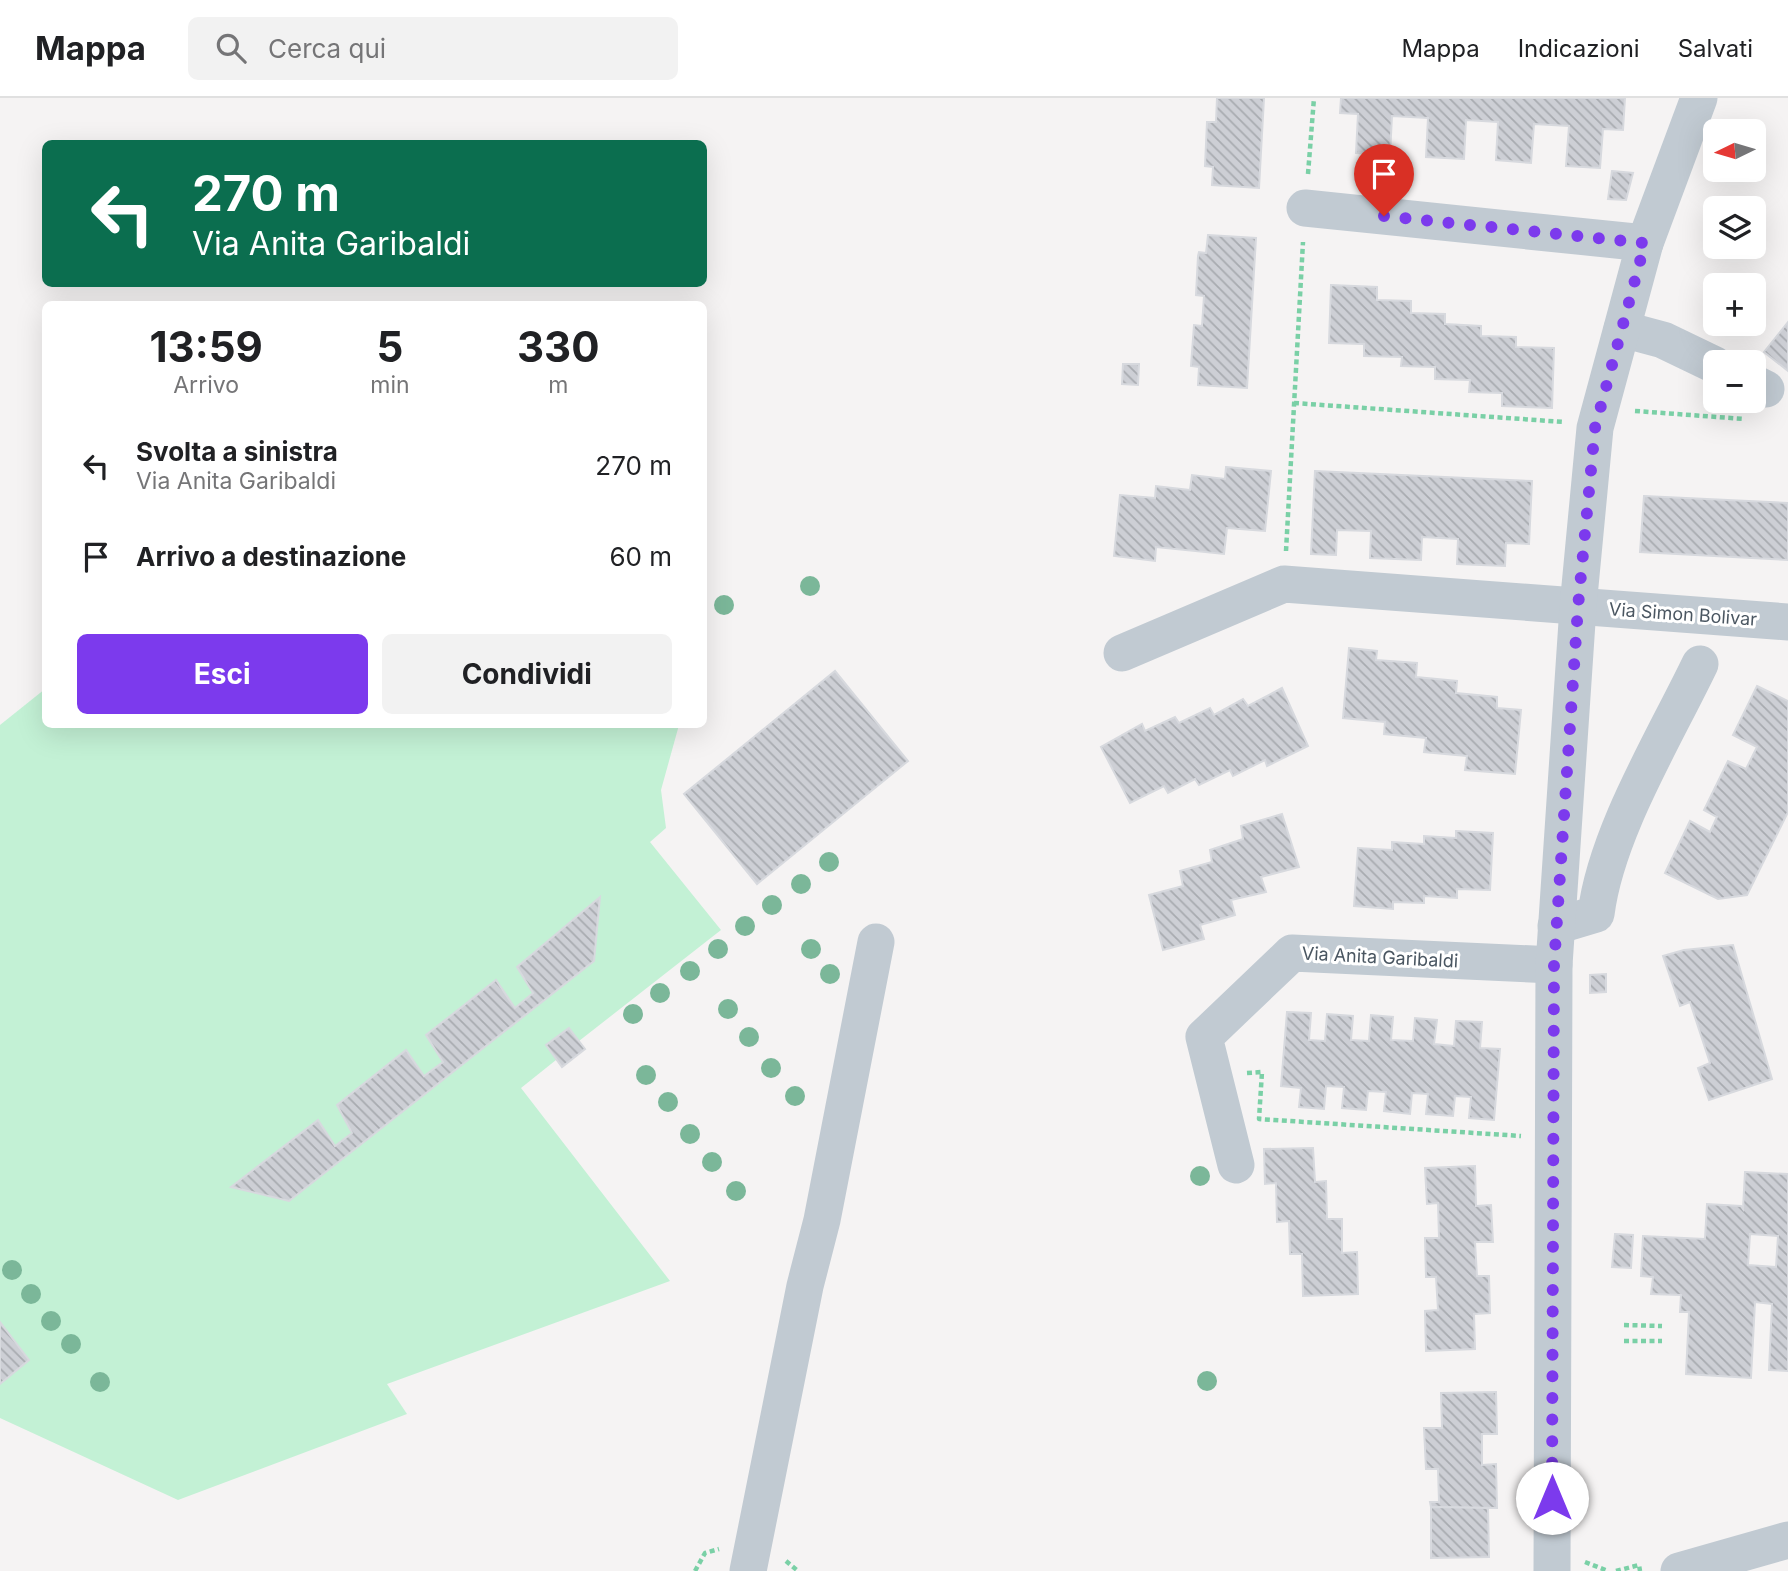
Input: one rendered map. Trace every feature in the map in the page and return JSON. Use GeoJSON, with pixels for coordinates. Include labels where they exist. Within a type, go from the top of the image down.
{"type":"FeatureCollection","features":[{"type":"Feature","properties":{"kind":"street"},"geometry":{"type":"LineString","coordinates":[[1552,1571],[1554,965],[1578,607],[1595,428],[1645,243],[1699,98]]}},
{"type":"Feature","properties":{"kind":"street"},"geometry":{"type":"LineString","coordinates":[[1305,208],[1645,243]]}},
{"type":"Feature","properties":{"kind":"street"},"geometry":{"type":"LineString","coordinates":[[1622,329],[1664,340],[1703,359]]}},
{"type":"Feature","properties":{"kind":"street"},"geometry":{"type":"LineString","coordinates":[[1122,653],[1284,584],[1578,607]]}},
{"type":"Feature","properties":{"kind":"street","name":"Via Simon Bolivar"},"geometry":{"type":"LineString","coordinates":[[1578,607],[1788,622]]}},
{"type":"Feature","properties":{"kind":"street"},"geometry":{"type":"LineString","coordinates":[[1556,926],[1595,914],[1600,878],[1615,840],[1700,664]]}},
{"type":"Feature","properties":{"kind":"street"},"geometry":{"type":"LineString","coordinates":[[748,1571],[805,1286],[822,1220],[876,942]]}},
{"type":"Feature","properties":{"kind":"street","name":"Via Anita Garibaldi"},"geometry":{"type":"LineString","coordinates":[[1236,1165],[1204,1037],[1292,953],[1554,965]]}},
{"type":"Feature","properties":{"kind":"street"},"geometry":{"type":"LineString","coordinates":[[1679,1571],[1788,1540]]}},
{"type":"Feature","properties":{"kind":"path"},"geometry":{"type":"LineString","coordinates":[[1284,584],[1305,208],[1314,98]]}},
{"type":"Feature","properties":{"kind":"path"},"geometry":{"type":"LineString","coordinates":[[1294,403],[1572,422]]}},
{"type":"Feature","properties":{"kind":"path"},"geometry":{"type":"LineString","coordinates":[[1624,411],[1703,403]]}},
{"type":"Feature","properties":{"kind":"path"},"geometry":{"type":"LineString","coordinates":[[1213,1074],[1262,1072],[1259,1119],[1532,1137]]}},
{"type":"Feature","properties":{"kind":"path"},"geometry":{"type":"LineString","coordinates":[[1624,1325],[1662,1326]]}},
{"type":"Feature","properties":{"kind":"path"},"geometry":{"type":"LineString","coordinates":[[1624,1340],[1662,1341]]}},
{"type":"Feature","properties":{"kind":"path"},"geometry":{"type":"LineString","coordinates":[[1616,1571],[1639,1565],[1640,1571]]}},
{"type":"Feature","properties":{"kind":"green space"},"geometry":{"type":"Polygon","coordinates":[[[42,691],[42,728],[678,728],[661,790],[666,828],[650,842],[721,930],[579,1041],[585,1049],[562,1067],[556,1060],[521,1088],[670,1281],[387,1384],[407,1414],[178,1500],[0,1418],[0,725],[42,691]]]}},
{"type":"Feature","properties":{"kind":"building"},"geometry":{"type":"Polygon","coordinates":[[[1217,98],[1264,98],[1259,188],[1212,185],[1213,167],[1205,166],[1207,122],[1216,122],[1217,98]]]}},
{"type":"Feature","properties":{"kind":"building"},"geometry":{"type":"Polygon","coordinates":[[[1341,98],[1625,98],[1623,130],[1603,129],[1600,168],[1566,166],[1569,126],[1534,124],[1531,163],[1496,160],[1498,122],[1466,120],[1464,159],[1426,157],[1428,118],[1392,116],[1390,155],[1356,153],[1358,114],[1340,113],[1341,98]]]}},
{"type":"Feature","properties":{"kind":"building"},"geometry":{"type":"Polygon","coordinates":[[[1612,171],[1633,173],[1626,200],[1608,199],[1612,171]]]}},
{"type":"Feature","properties":{"kind":"building"},"geometry":{"type":"Polygon","coordinates":[[[1208,235],[1256,238],[1247,388],[1198,385],[1199,367],[1191,366],[1194,325],[1202,326],[1204,296],[1196,295],[1198,256],[1199,252],[1206,253],[1208,235]]]}},
{"type":"Feature","properties":{"kind":"building"},"geometry":{"type":"Polygon","coordinates":[[[1331,285],[1377,287],[1377,300],[1411,301],[1411,313],[1445,314],[1445,324],[1481,326],[1481,336],[1516,337],[1516,347],[1554,348],[1552,408],[1502,406],[1502,393],[1469,392],[1470,380],[1435,379],[1435,367],[1401,366],[1402,357],[1364,356],[1364,344],[1329,343],[1331,285]]]}},
{"type":"Feature","properties":{"kind":"building"},"geometry":{"type":"Polygon","coordinates":[[[1788,322],[1788,371],[1766,354],[1766,350],[1788,322]]]}},
{"type":"Feature","properties":{"kind":"building"},"geometry":{"type":"Polygon","coordinates":[[[1123,364],[1139,364],[1138,385],[1122,384],[1123,364]]]}},
{"type":"Feature","properties":{"kind":"building"},"geometry":{"type":"Polygon","coordinates":[[[1226,467],[1271,471],[1265,531],[1227,528],[1224,554],[1156,547],[1155,561],[1114,556],[1120,495],[1155,498],[1156,486],[1190,490],[1192,475],[1225,479],[1226,467]]]}},
{"type":"Feature","properties":{"kind":"building"},"geometry":{"type":"Polygon","coordinates":[[[1315,471],[1532,481],[1529,544],[1506,543],[1505,566],[1457,564],[1458,539],[1422,537],[1421,560],[1370,558],[1371,531],[1337,530],[1336,555],[1311,554],[1315,471]]]}},
{"type":"Feature","properties":{"kind":"building"},"geometry":{"type":"Polygon","coordinates":[[[1644,496],[1788,503],[1788,560],[1640,552],[1644,496]]]}},
{"type":"Feature","properties":{"kind":"building"},"geometry":{"type":"Polygon","coordinates":[[[1349,648],[1377,651],[1376,660],[1417,663],[1416,677],[1457,681],[1456,693],[1497,697],[1497,708],[1521,710],[1515,774],[1465,770],[1467,756],[1424,752],[1426,738],[1384,734],[1385,722],[1343,718],[1349,648]]]}},
{"type":"Feature","properties":{"kind":"building"},"geometry":{"type":"Polygon","coordinates":[[[835,671],[908,761],[757,884],[684,794],[835,671]]]}},
{"type":"Feature","properties":{"kind":"building"},"geometry":{"type":"Polygon","coordinates":[[[1757,686],[1788,701],[1788,812],[1747,895],[1718,899],[1665,873],[1690,821],[1710,832],[1717,817],[1704,810],[1728,761],[1746,769],[1757,747],[1733,735],[1757,686]]]}},
{"type":"Feature","properties":{"kind":"building"},"geometry":{"type":"Polygon","coordinates":[[[1282,688],[1308,746],[1267,766],[1265,760],[1233,776],[1230,770],[1199,785],[1195,779],[1168,793],[1164,786],[1130,803],[1101,747],[1142,724],[1145,731],[1175,717],[1179,723],[1210,708],[1214,715],[1243,699],[1248,706],[1282,688]]]}},
{"type":"Feature","properties":{"kind":"building"},"geometry":{"type":"Polygon","coordinates":[[[1282,814],[1299,867],[1261,877],[1266,892],[1231,900],[1235,915],[1200,925],[1204,939],[1163,950],[1149,895],[1183,886],[1180,871],[1212,862],[1210,850],[1243,839],[1241,826],[1282,814]]]}},
{"type":"Feature","properties":{"kind":"building"},"geometry":{"type":"Polygon","coordinates":[[[1456,831],[1493,833],[1490,890],[1457,889],[1457,898],[1424,896],[1424,903],[1393,902],[1393,909],[1354,906],[1358,848],[1392,850],[1392,842],[1424,844],[1424,836],[1456,838],[1456,831]]]}},
{"type":"Feature","properties":{"kind":"building"},"geometry":{"type":"Polygon","coordinates":[[[600,897],[594,961],[289,1201],[231,1187],[318,1120],[335,1146],[352,1133],[337,1105],[406,1050],[424,1076],[443,1062],[426,1035],[496,980],[515,1008],[533,993],[517,967],[600,897]]]}},
{"type":"Feature","properties":{"kind":"building"},"geometry":{"type":"Polygon","coordinates":[[[1733,945],[1772,1079],[1709,1100],[1698,1068],[1710,1063],[1690,1002],[1680,1006],[1663,956],[1684,950],[1733,945]]]}},
{"type":"Feature","properties":{"kind":"building"},"geometry":{"type":"Polygon","coordinates":[[[1606,974],[1606,992],[1590,993],[1590,975],[1606,974]]]}},
{"type":"Feature","properties":{"kind":"building"},"geometry":{"type":"Polygon","coordinates":[[[1287,1012],[1311,1013],[1309,1040],[1325,1041],[1327,1014],[1353,1016],[1351,1040],[1369,1041],[1371,1015],[1393,1017],[1391,1040],[1413,1041],[1415,1018],[1437,1020],[1434,1044],[1454,1046],[1456,1021],[1482,1022],[1480,1048],[1500,1049],[1494,1120],[1469,1118],[1471,1097],[1455,1096],[1453,1116],[1426,1114],[1428,1094],[1412,1093],[1410,1114],[1384,1111],[1386,1092],[1368,1091],[1366,1110],[1342,1108],[1344,1087],[1326,1086],[1324,1109],[1299,1107],[1301,1088],[1281,1086],[1287,1012]]]}},
{"type":"Feature","properties":{"kind":"building"},"geometry":{"type":"Polygon","coordinates":[[[569,1028],[585,1049],[562,1067],[546,1045],[569,1028]]]}},
{"type":"Feature","properties":{"kind":"building"},"geometry":{"type":"Polygon","coordinates":[[[1313,1148],[1315,1182],[1326,1181],[1327,1219],[1342,1219],[1342,1253],[1357,1252],[1358,1294],[1303,1296],[1302,1254],[1290,1254],[1289,1221],[1277,1222],[1276,1183],[1265,1184],[1264,1149],[1313,1148]]]}},
{"type":"Feature","properties":{"kind":"building"},"geometry":{"type":"Polygon","coordinates":[[[1475,1166],[1476,1206],[1491,1205],[1493,1242],[1475,1242],[1477,1276],[1489,1276],[1490,1313],[1474,1314],[1475,1349],[1426,1351],[1425,1311],[1438,1310],[1436,1277],[1426,1277],[1425,1238],[1439,1238],[1438,1203],[1427,1204],[1425,1168],[1475,1166]]]}},
{"type":"Feature","properties":{"kind":"building"},"geometry":{"type":"Polygon","coordinates":[[[1745,1172],[1788,1174],[1788,1371],[1769,1370],[1772,1304],[1755,1302],[1751,1378],[1686,1374],[1689,1312],[1680,1312],[1681,1295],[1651,1294],[1653,1277],[1641,1276],[1643,1236],[1705,1239],[1707,1204],[1741,1206],[1743,1209],[1745,1172]],[[1750,1234],[1748,1265],[1776,1267],[1778,1236],[1750,1234]]]}},
{"type":"Feature","properties":{"kind":"building"},"geometry":{"type":"Polygon","coordinates":[[[1615,1234],[1633,1235],[1631,1268],[1612,1267],[1615,1234]]]}},
{"type":"Feature","properties":{"kind":"building"},"geometry":{"type":"Polygon","coordinates":[[[0,1322],[29,1360],[0,1384],[0,1322]]]}},
{"type":"Feature","properties":{"kind":"building"},"geometry":{"type":"Polygon","coordinates":[[[1496,1392],[1497,1434],[1482,1434],[1482,1465],[1496,1464],[1497,1508],[1431,1507],[1430,1502],[1439,1502],[1438,1469],[1426,1469],[1424,1428],[1442,1428],[1441,1393],[1496,1392]]]}},
{"type":"Feature","properties":{"kind":"building"},"geometry":{"type":"Polygon","coordinates":[[[1431,1507],[1488,1508],[1489,1557],[1431,1558],[1431,1507]]]}},
{"type":"Feature","properties":{"kind":"route"},"geometry":{"type":"LineString","coordinates":[[1384,216],[1645,243],[1595,428],[1578,607],[1554,965],[1552,1498]]}}]}
